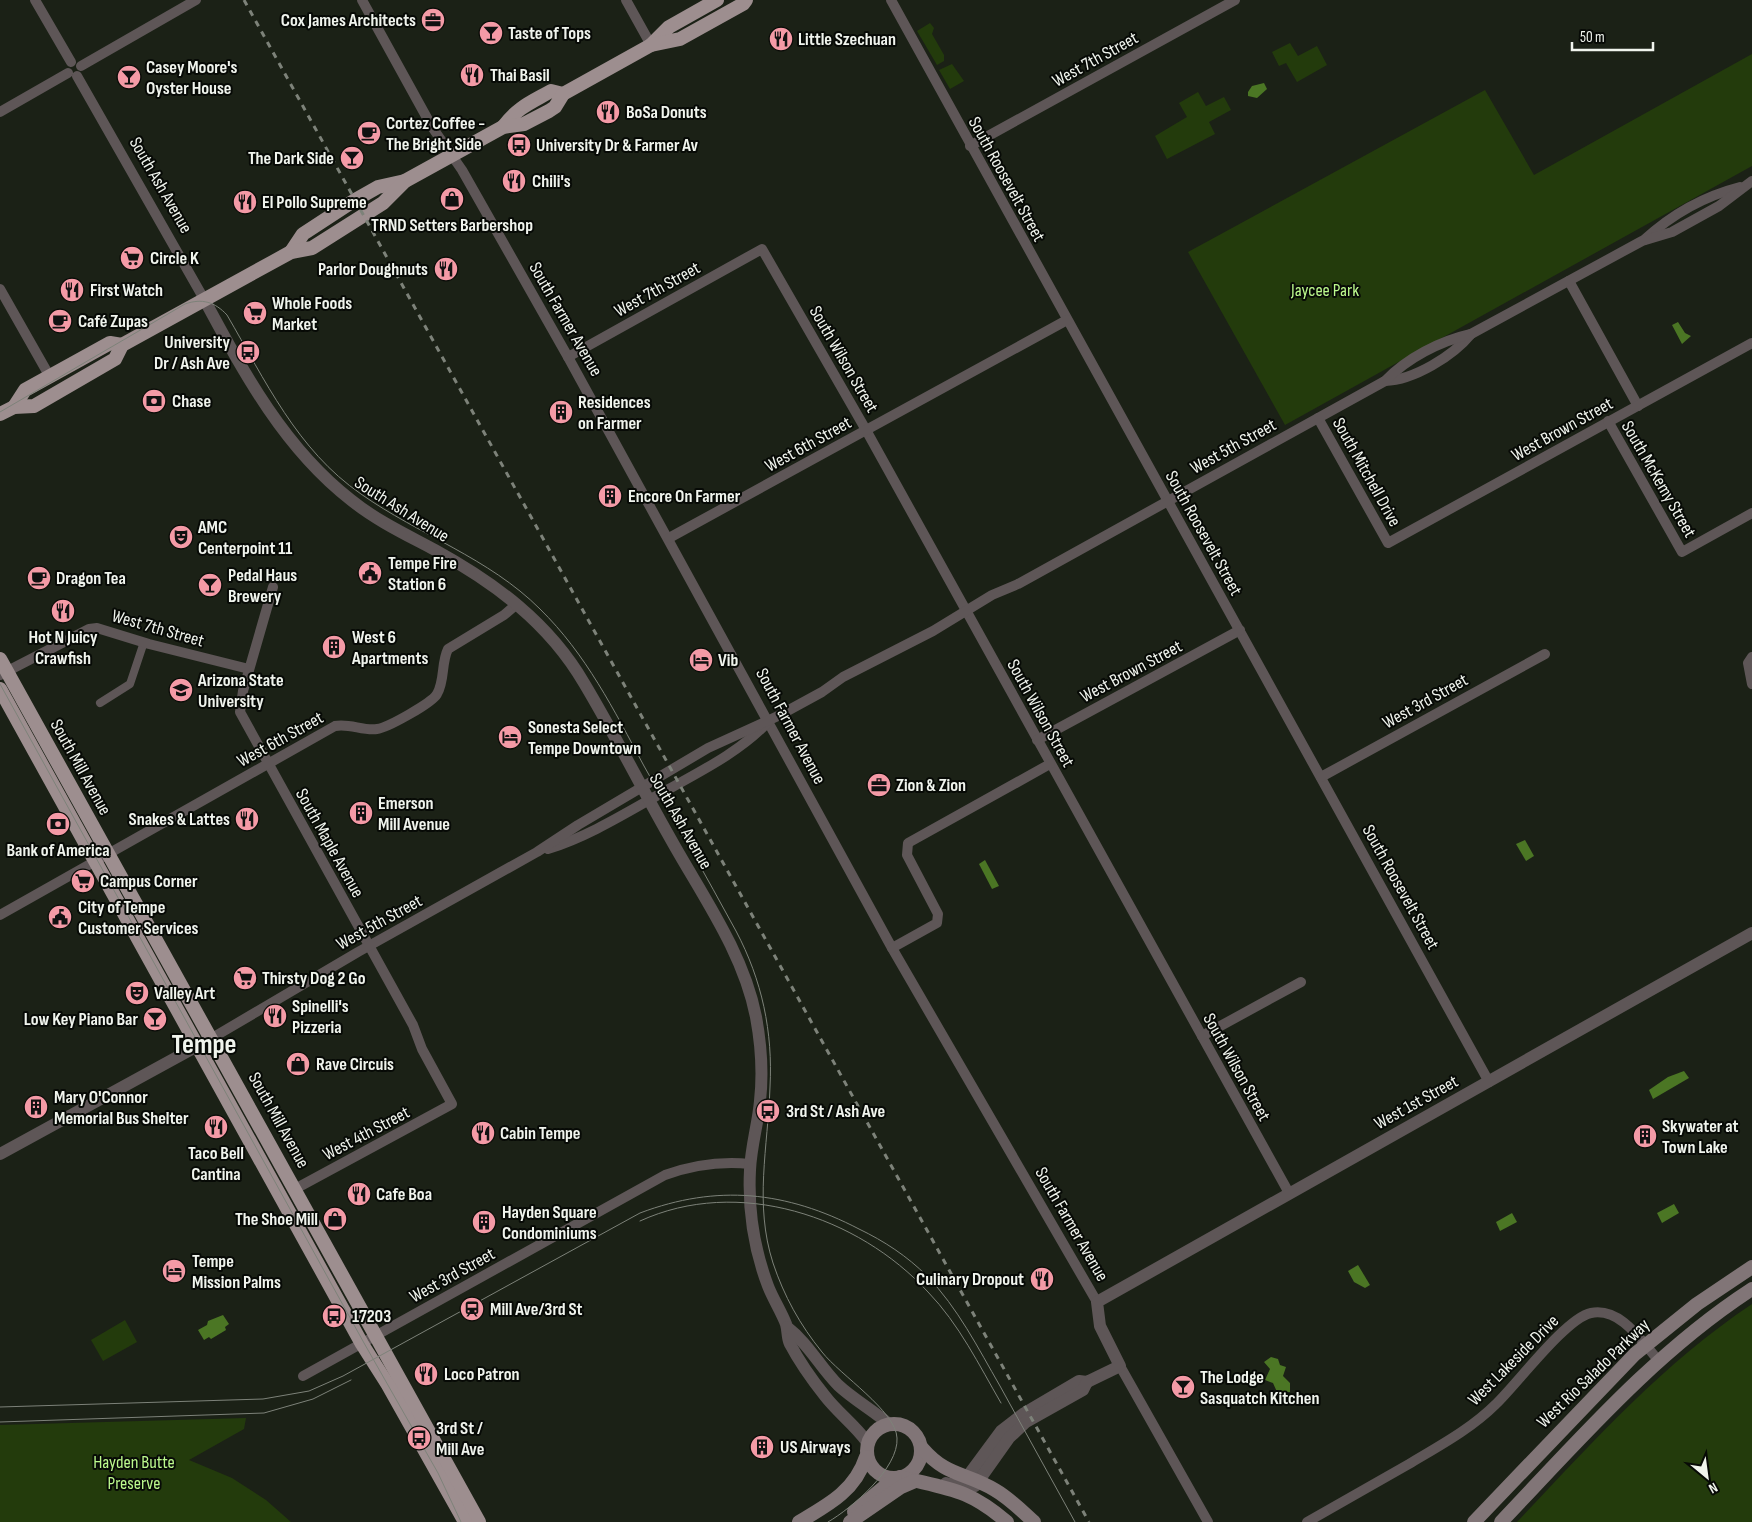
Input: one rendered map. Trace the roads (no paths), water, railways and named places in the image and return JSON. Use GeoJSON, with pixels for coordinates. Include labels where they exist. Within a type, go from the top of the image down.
{"type":"FeatureCollection","features":[{"type":"Feature","properties":{"kind":"main road"},"geometry":{"type":"LineString","coordinates":[[0,414],[14,407],[34,406],[115,359],[122,345],[291,252],[303,234],[378,187],[405,181],[503,127],[524,124],[555,108],[563,94],[651,45],[669,27],[717,0]]}},
{"type":"Feature","properties":{"kind":"main road"},"geometry":{"type":"LineString","coordinates":[[651,45],[680,39],[743,4],[746,0]]}},
{"type":"Feature","properties":{"kind":"main road"},"geometry":{"type":"LineString","coordinates":[[14,407],[25,390],[110,343],[122,345]]}},
{"type":"Feature","properties":{"kind":"main road","name":"South Mill Avenue"},"geometry":{"type":"LineString","coordinates":[[0,659],[4,674],[212,1038],[479,1522]]}},
{"type":"Feature","properties":{"kind":"main road","name":"South Mill Avenue"},"geometry":{"type":"LineString","coordinates":[[0,689],[362,1344],[388,1385],[465,1522]]}},
{"type":"Feature","properties":{"kind":"main road"},"geometry":{"type":"LineString","coordinates":[[264,1166],[274,1170],[286,1190],[296,1189]]}},
{"type":"Feature","properties":{"kind":"main road","name":"West Rio Salado Parkway"},"geometry":{"type":"LineString","coordinates":[[1474,1522],[1595,1394],[1645,1346],[1697,1304],[1752,1267]]}},
{"type":"Feature","properties":{"kind":"main road","name":"West Rio Salado Parkway"},"geometry":{"type":"LineString","coordinates":[[1500,1522],[1589,1427],[1659,1361],[1752,1288]]}},
{"type":"Feature","properties":{"kind":"main road"},"geometry":{"type":"LineString","coordinates":[[799,1522],[831,1504],[849,1488],[857,1478],[866,1458],[867,1442],[876,1432],[890,1425],[909,1428],[919,1439],[922,1448],[939,1466],[973,1479],[1006,1498],[1034,1522]]}},
{"type":"Feature","properties":{"kind":"main road"},"geometry":{"type":"LineString","coordinates":[[842,1522],[897,1478],[906,1475],[916,1467],[922,1448]]}},
{"type":"Feature","properties":{"kind":"main road"},"geometry":{"type":"LineString","coordinates":[[866,1458],[881,1474],[941,1485],[970,1495],[1007,1522]]}},
{"type":"Feature","properties":{"kind":"main road"},"geometry":{"type":"LineString","coordinates":[[850,1522],[901,1487],[915,1481]]}},
{"type":"Feature","properties":{"kind":"street","name":"South Ash Avenue"},"geometry":{"type":"LineString","coordinates":[[35,0],[204,299],[272,416],[289,440],[323,477],[355,504],[479,576],[517,604],[568,658],[736,954],[756,1016],[760,1067],[760,1099],[750,1164],[750,1202],[757,1251],[768,1285],[787,1327],[788,1341],[823,1394],[854,1425],[867,1442]]}},
{"type":"Feature","properties":{"kind":"street"},"geometry":{"type":"LineString","coordinates":[[0,112],[196,0]]}},
{"type":"Feature","properties":{"kind":"street","name":"South Farmer Avenue"},"geometry":{"type":"LineString","coordinates":[[362,0],[432,127],[462,170],[568,357],[669,538],[892,948],[1096,1302],[1100,1326],[1120,1366],[1208,1522]]}},
{"type":"Feature","properties":{"kind":"street"},"geometry":{"type":"LineString","coordinates":[[626,0],[651,45]]}},
{"type":"Feature","properties":{"kind":"street","name":"South Roosevelt Street"},"geometry":{"type":"LineString","coordinates":[[890,0],[1489,1082]]}},
{"type":"Feature","properties":{"kind":"street","name":"West 7th Street"},"geometry":{"type":"LineString","coordinates":[[970,146],[1235,0]]}},
{"type":"Feature","properties":{"kind":"street","name":"West 5th Street"},"geometry":{"type":"LineString","coordinates":[[212,1038],[369,946],[537,852],[708,748],[752,726],[768,721],[822,692],[846,682],[877,661],[967,612],[1011,592],[1018,584],[1386,381],[1399,380],[1427,367],[1461,346],[1471,334],[1642,241],[1672,232],[1719,206],[1748,184]]}},
{"type":"Feature","properties":{"kind":"street","name":"West 7th Street"},"geometry":{"type":"LineString","coordinates":[[568,357],[762,249]]}},
{"type":"Feature","properties":{"kind":"street","name":"South Wilson Street"},"geometry":{"type":"LineString","coordinates":[[762,249],[866,430],[1289,1193]]}},
{"type":"Feature","properties":{"kind":"street","name":"South McKemy Street"},"geometry":{"type":"LineString","coordinates":[[1569,281],[1638,406]]}},
{"type":"Feature","properties":{"kind":"street"},"geometry":{"type":"LineString","coordinates":[[0,289],[50,377]]}},
{"type":"Feature","properties":{"kind":"street","name":"West 6th Street"},"geometry":{"type":"LineString","coordinates":[[669,538],[1067,320]]}},
{"type":"Feature","properties":{"kind":"street","name":"West Brown Street"},"geometry":{"type":"LineString","coordinates":[[1388,543],[1752,343]]}},
{"type":"Feature","properties":{"kind":"street","name":"South Mitchell Drive"},"geometry":{"type":"LineString","coordinates":[[1318,418],[1388,543]]}},
{"type":"Feature","properties":{"kind":"street","name":"South McKemy Street"},"geometry":{"type":"LineString","coordinates":[[1608,422],[1682,552],[1752,514]]}},
{"type":"Feature","properties":{"kind":"street","name":"South Maple Avenue"},"geometry":{"type":"LineString","coordinates":[[273,587],[249,669],[240,712],[267,764],[413,1025],[422,1050],[452,1104]]}},
{"type":"Feature","properties":{"kind":"street","name":"West 6th Street"},"geometry":{"type":"LineString","coordinates":[[0,915],[335,726],[345,725],[369,729],[383,727],[432,700],[440,687],[448,649],[517,604]]}},
{"type":"Feature","properties":{"kind":"street","name":"West 7th Street"},"geometry":{"type":"LineString","coordinates":[[4,674],[89,629],[97,628],[249,669]]}},
{"type":"Feature","properties":{"kind":"street","name":"West Brown Street"},"geometry":{"type":"LineString","coordinates":[[1037,740],[1240,630]]}},
{"type":"Feature","properties":{"kind":"street"},"geometry":{"type":"LineString","coordinates":[[100,703],[130,684],[144,642]]}},
{"type":"Feature","properties":{"kind":"street","name":"West 3rd Street"},"geometry":{"type":"LineString","coordinates":[[1321,777],[1545,654]]}},
{"type":"Feature","properties":{"kind":"street"},"geometry":{"type":"LineString","coordinates":[[1750,660],[1749,679],[1752,684]]}},
{"type":"Feature","properties":{"kind":"street","name":"West 5th Street"},"geometry":{"type":"LineString","coordinates":[[537,852],[568,842],[698,773],[756,734],[768,721]]}},
{"type":"Feature","properties":{"kind":"street"},"geometry":{"type":"LineString","coordinates":[[892,948],[937,923],[938,914],[907,855],[908,843],[1050,764]]}},
{"type":"Feature","properties":{"kind":"street","name":"West 1st Street"},"geometry":{"type":"LineString","coordinates":[[1096,1302],[1752,933]]}},
{"type":"Feature","properties":{"kind":"street"},"geometry":{"type":"LineString","coordinates":[[1202,1036],[1301,982]]}},
{"type":"Feature","properties":{"kind":"street"},"geometry":{"type":"LineString","coordinates":[[0,1154],[212,1038]]}},
{"type":"Feature","properties":{"kind":"street","name":"West 4th Street"},"geometry":{"type":"LineString","coordinates":[[296,1189],[452,1104]]}},
{"type":"Feature","properties":{"kind":"street","name":"West 3rd Street"},"geometry":{"type":"LineString","coordinates":[[303,1376],[638,1188],[665,1175],[691,1167],[718,1163],[750,1164]]}},
{"type":"Feature","properties":{"kind":"street","name":"West Lakeside Drive"},"geometry":{"type":"LineString","coordinates":[[1307,1522],[1453,1438],[1495,1405],[1554,1341],[1584,1315],[1597,1312],[1618,1318],[1659,1361]]}},
{"type":"Feature","properties":{"kind":"street","name":"South Ash Avenue"},"geometry":{"type":"LineString","coordinates":[[787,1327],[798,1336],[837,1384],[890,1425]]}},
{"type":"Feature","properties":{"kind":"street"},"geometry":{"type":"LineString","coordinates":[[941,1485],[948,1482],[969,1488],[975,1486],[973,1479],[1002,1431],[1018,1418],[1079,1381],[1087,1382],[1120,1366]]}},
{"type":"Feature","properties":{"kind":"tram line"},"geometry":{"type":"LineString","coordinates":[[0,412],[185,304],[197,301],[213,304],[227,315],[269,389],[300,435],[318,457],[338,476],[383,509],[499,575],[540,609],[571,645],[598,683],[610,704],[736,931],[753,968],[764,1007],[770,1046],[769,1109],[763,1197],[764,1219],[767,1241],[782,1287],[800,1321],[822,1352],[878,1405],[894,1427],[897,1438],[896,1450],[882,1474],[861,1497],[828,1522]]}},
{"type":"Feature","properties":{"kind":"tram line"},"geometry":{"type":"LineString","coordinates":[[0,684],[364,1343],[438,1473],[461,1522]]}},
{"type":"Feature","properties":{"kind":"tram line"},"geometry":{"type":"LineString","coordinates":[[0,1407],[263,1399],[309,1391],[343,1376],[640,1213],[696,1198],[724,1195],[751,1196],[805,1206],[832,1216],[886,1244],[927,1276],[948,1301],[967,1329],[1075,1522]]}},
{"type":"Feature","properties":{"kind":"tram line"},"geometry":{"type":"LineString","coordinates":[[640,1221],[678,1208],[716,1202],[756,1204],[794,1211],[832,1224],[867,1243],[900,1265],[928,1292],[959,1331],[1001,1403]]}},
{"type":"Feature","properties":{"kind":"tram line"},"geometry":{"type":"LineString","coordinates":[[0,1422],[264,1413],[313,1399],[351,1380]]}},
{"type":"Feature","properties":{"kind":"railway"},"geometry":{"type":"LineString","coordinates":[[244,0],[1089,1522]]}},
{"type":"Feature","properties":{"kind":"place","name":"Cox James Architects"},"geometry":{"type":"Point","coordinates":[433,20]}},
{"type":"Feature","properties":{"kind":"place","name":"Taste of Tops"},"geometry":{"type":"Point","coordinates":[491,33]}},
{"type":"Feature","properties":{"kind":"place","name":"Little Szechuan"},"geometry":{"type":"Point","coordinates":[781,39]}},
{"type":"Feature","properties":{"kind":"place","name":"Thai Basil"},"geometry":{"type":"Point","coordinates":[472,75]}},
{"type":"Feature","properties":{"kind":"place","name":"Casey Moore's Oyster House"},"geometry":{"type":"Point","coordinates":[129,77]}},
{"type":"Feature","properties":{"kind":"place","name":"BoSa Donuts"},"geometry":{"type":"Point","coordinates":[608,112]}},
{"type":"Feature","properties":{"kind":"place","name":"Cortez Coffee - The Bright Side"},"geometry":{"type":"Point","coordinates":[369,133]}},
{"type":"Feature","properties":{"kind":"place","name":"University Dr & Farmer Av"},"geometry":{"type":"Point","coordinates":[519,145]}},
{"type":"Feature","properties":{"kind":"place","name":"The Dark Side"},"geometry":{"type":"Point","coordinates":[352,158]}},
{"type":"Feature","properties":{"kind":"place","name":"Chili's"},"geometry":{"type":"Point","coordinates":[514,181]}},
{"type":"Feature","properties":{"kind":"place","name":"TRND Setters Barbershop"},"geometry":{"type":"Point","coordinates":[452,199]}},
{"type":"Feature","properties":{"kind":"place","name":"El Pollo Supreme"},"geometry":{"type":"Point","coordinates":[245,202]}},
{"type":"Feature","properties":{"kind":"place","name":"Circle K"},"geometry":{"type":"Point","coordinates":[132,258]}},
{"type":"Feature","properties":{"kind":"place","name":"Parlor Doughnuts"},"geometry":{"type":"Point","coordinates":[446,269]}},
{"type":"Feature","properties":{"kind":"place","name":"First Watch"},"geometry":{"type":"Point","coordinates":[72,290]}},
{"type":"Feature","properties":{"kind":"place","name":"Whole Foods Market"},"geometry":{"type":"Point","coordinates":[255,313]}},
{"type":"Feature","properties":{"kind":"place","name":"Café Zupas"},"geometry":{"type":"Point","coordinates":[60,321]}},
{"type":"Feature","properties":{"kind":"place","name":"University Dr / Ash Ave"},"geometry":{"type":"Point","coordinates":[248,352]}},
{"type":"Feature","properties":{"kind":"place","name":"Chase"},"geometry":{"type":"Point","coordinates":[154,401]}},
{"type":"Feature","properties":{"kind":"place","name":"Residences on Farmer"},"geometry":{"type":"Point","coordinates":[561,412]}},
{"type":"Feature","properties":{"kind":"place","name":"Encore On Farmer"},"geometry":{"type":"Point","coordinates":[610,496]}},
{"type":"Feature","properties":{"kind":"place","name":"AMC Centerpoint 11"},"geometry":{"type":"Point","coordinates":[181,537]}},
{"type":"Feature","properties":{"kind":"place","name":"Tempe Fire Station 6"},"geometry":{"type":"Point","coordinates":[370,573]}},
{"type":"Feature","properties":{"kind":"place","name":"Dragon Tea"},"geometry":{"type":"Point","coordinates":[39,578]}},
{"type":"Feature","properties":{"kind":"place","name":"Pedal Haus Brewery"},"geometry":{"type":"Point","coordinates":[210,585]}},
{"type":"Feature","properties":{"kind":"place","name":"Hot N Juicy Crawfish"},"geometry":{"type":"Point","coordinates":[63,611]}},
{"type":"Feature","properties":{"kind":"place","name":"West 6 Apartments"},"geometry":{"type":"Point","coordinates":[334,647]}},
{"type":"Feature","properties":{"kind":"place","name":"Vib"},"geometry":{"type":"Point","coordinates":[701,660]}},
{"type":"Feature","properties":{"kind":"place","name":"Arizona State University"},"geometry":{"type":"Point","coordinates":[181,690]}},
{"type":"Feature","properties":{"kind":"place","name":"Sonesta Select Tempe Downtown"},"geometry":{"type":"Point","coordinates":[510,737]}},
{"type":"Feature","properties":{"kind":"place","name":"Zion & Zion"},"geometry":{"type":"Point","coordinates":[879,785]}},
{"type":"Feature","properties":{"kind":"place","name":"Emerson Mill Avenue"},"geometry":{"type":"Point","coordinates":[361,813]}},
{"type":"Feature","properties":{"kind":"place","name":"Snakes & Lattes"},"geometry":{"type":"Point","coordinates":[247,819]}},
{"type":"Feature","properties":{"kind":"place","name":"Bank of America"},"geometry":{"type":"Point","coordinates":[58,824]}},
{"type":"Feature","properties":{"kind":"place","name":"Campus Corner"},"geometry":{"type":"Point","coordinates":[83,881]}},
{"type":"Feature","properties":{"kind":"place","name":"City of Tempe Customer Services"},"geometry":{"type":"Point","coordinates":[60,917]}},
{"type":"Feature","properties":{"kind":"place","name":"Thirsty Dog 2 Go"},"geometry":{"type":"Point","coordinates":[245,978]}},
{"type":"Feature","properties":{"kind":"place","name":"Valley Art"},"geometry":{"type":"Point","coordinates":[137,993]}},
{"type":"Feature","properties":{"kind":"place","name":"Spinelli's Pizzeria"},"geometry":{"type":"Point","coordinates":[275,1016]}},
{"type":"Feature","properties":{"kind":"place","name":"Low Key Piano Bar"},"geometry":{"type":"Point","coordinates":[155,1019]}},
{"type":"Feature","properties":{"kind":"place","name":"Rave Circuis"},"geometry":{"type":"Point","coordinates":[298,1064]}},
{"type":"Feature","properties":{"kind":"place","name":"Mary O'Connor Memorial Bus Shelter"},"geometry":{"type":"Point","coordinates":[36,1107]}},
{"type":"Feature","properties":{"kind":"place","name":"3rd St / Ash Ave"},"geometry":{"type":"Point","coordinates":[768,1111]}},
{"type":"Feature","properties":{"kind":"place","name":"Taco Bell Cantina"},"geometry":{"type":"Point","coordinates":[216,1127]}},
{"type":"Feature","properties":{"kind":"place","name":"Cabin Tempe"},"geometry":{"type":"Point","coordinates":[483,1133]}},
{"type":"Feature","properties":{"kind":"place","name":"Skywater at Town Lake"},"geometry":{"type":"Point","coordinates":[1645,1136]}},
{"type":"Feature","properties":{"kind":"place","name":"Cafe Boa"},"geometry":{"type":"Point","coordinates":[359,1194]}},
{"type":"Feature","properties":{"kind":"place","name":"The Shoe Mill"},"geometry":{"type":"Point","coordinates":[335,1219]}},
{"type":"Feature","properties":{"kind":"place","name":"Hayden Square Condominiums"},"geometry":{"type":"Point","coordinates":[484,1222]}},
{"type":"Feature","properties":{"kind":"place","name":"Tempe Mission Palms"},"geometry":{"type":"Point","coordinates":[174,1271]}},
{"type":"Feature","properties":{"kind":"place","name":"Culinary Dropout"},"geometry":{"type":"Point","coordinates":[1042,1279]}},
{"type":"Feature","properties":{"kind":"place","name":"Mill Ave/3rd St"},"geometry":{"type":"Point","coordinates":[472,1309]}},
{"type":"Feature","properties":{"kind":"place","name":"17203"},"geometry":{"type":"Point","coordinates":[334,1316]}},
{"type":"Feature","properties":{"kind":"place","name":"Loco Patron"},"geometry":{"type":"Point","coordinates":[426,1374]}},
{"type":"Feature","properties":{"kind":"place","name":"The Lodge Sasquatch Kitchen"},"geometry":{"type":"Point","coordinates":[1183,1387]}},
{"type":"Feature","properties":{"kind":"place","name":"3rd St / Mill Ave"},"geometry":{"type":"Point","coordinates":[419,1438]}},
{"type":"Feature","properties":{"kind":"place","name":"US Airways"},"geometry":{"type":"Point","coordinates":[762,1447]}},
{"type":"Feature","properties":{"kind":"district","name":"Tempe"},"geometry":{"type":"Point","coordinates":[204,1043]}},
{"type":"Feature","properties":{"kind":"park label","name":"Jaycee Park"},"geometry":{"type":"Point","coordinates":[1325,290]}},
{"type":"Feature","properties":{"kind":"park label","name":"Hayden Butte Preserve"},"geometry":{"type":"Point","coordinates":[134,1472]}}]}
